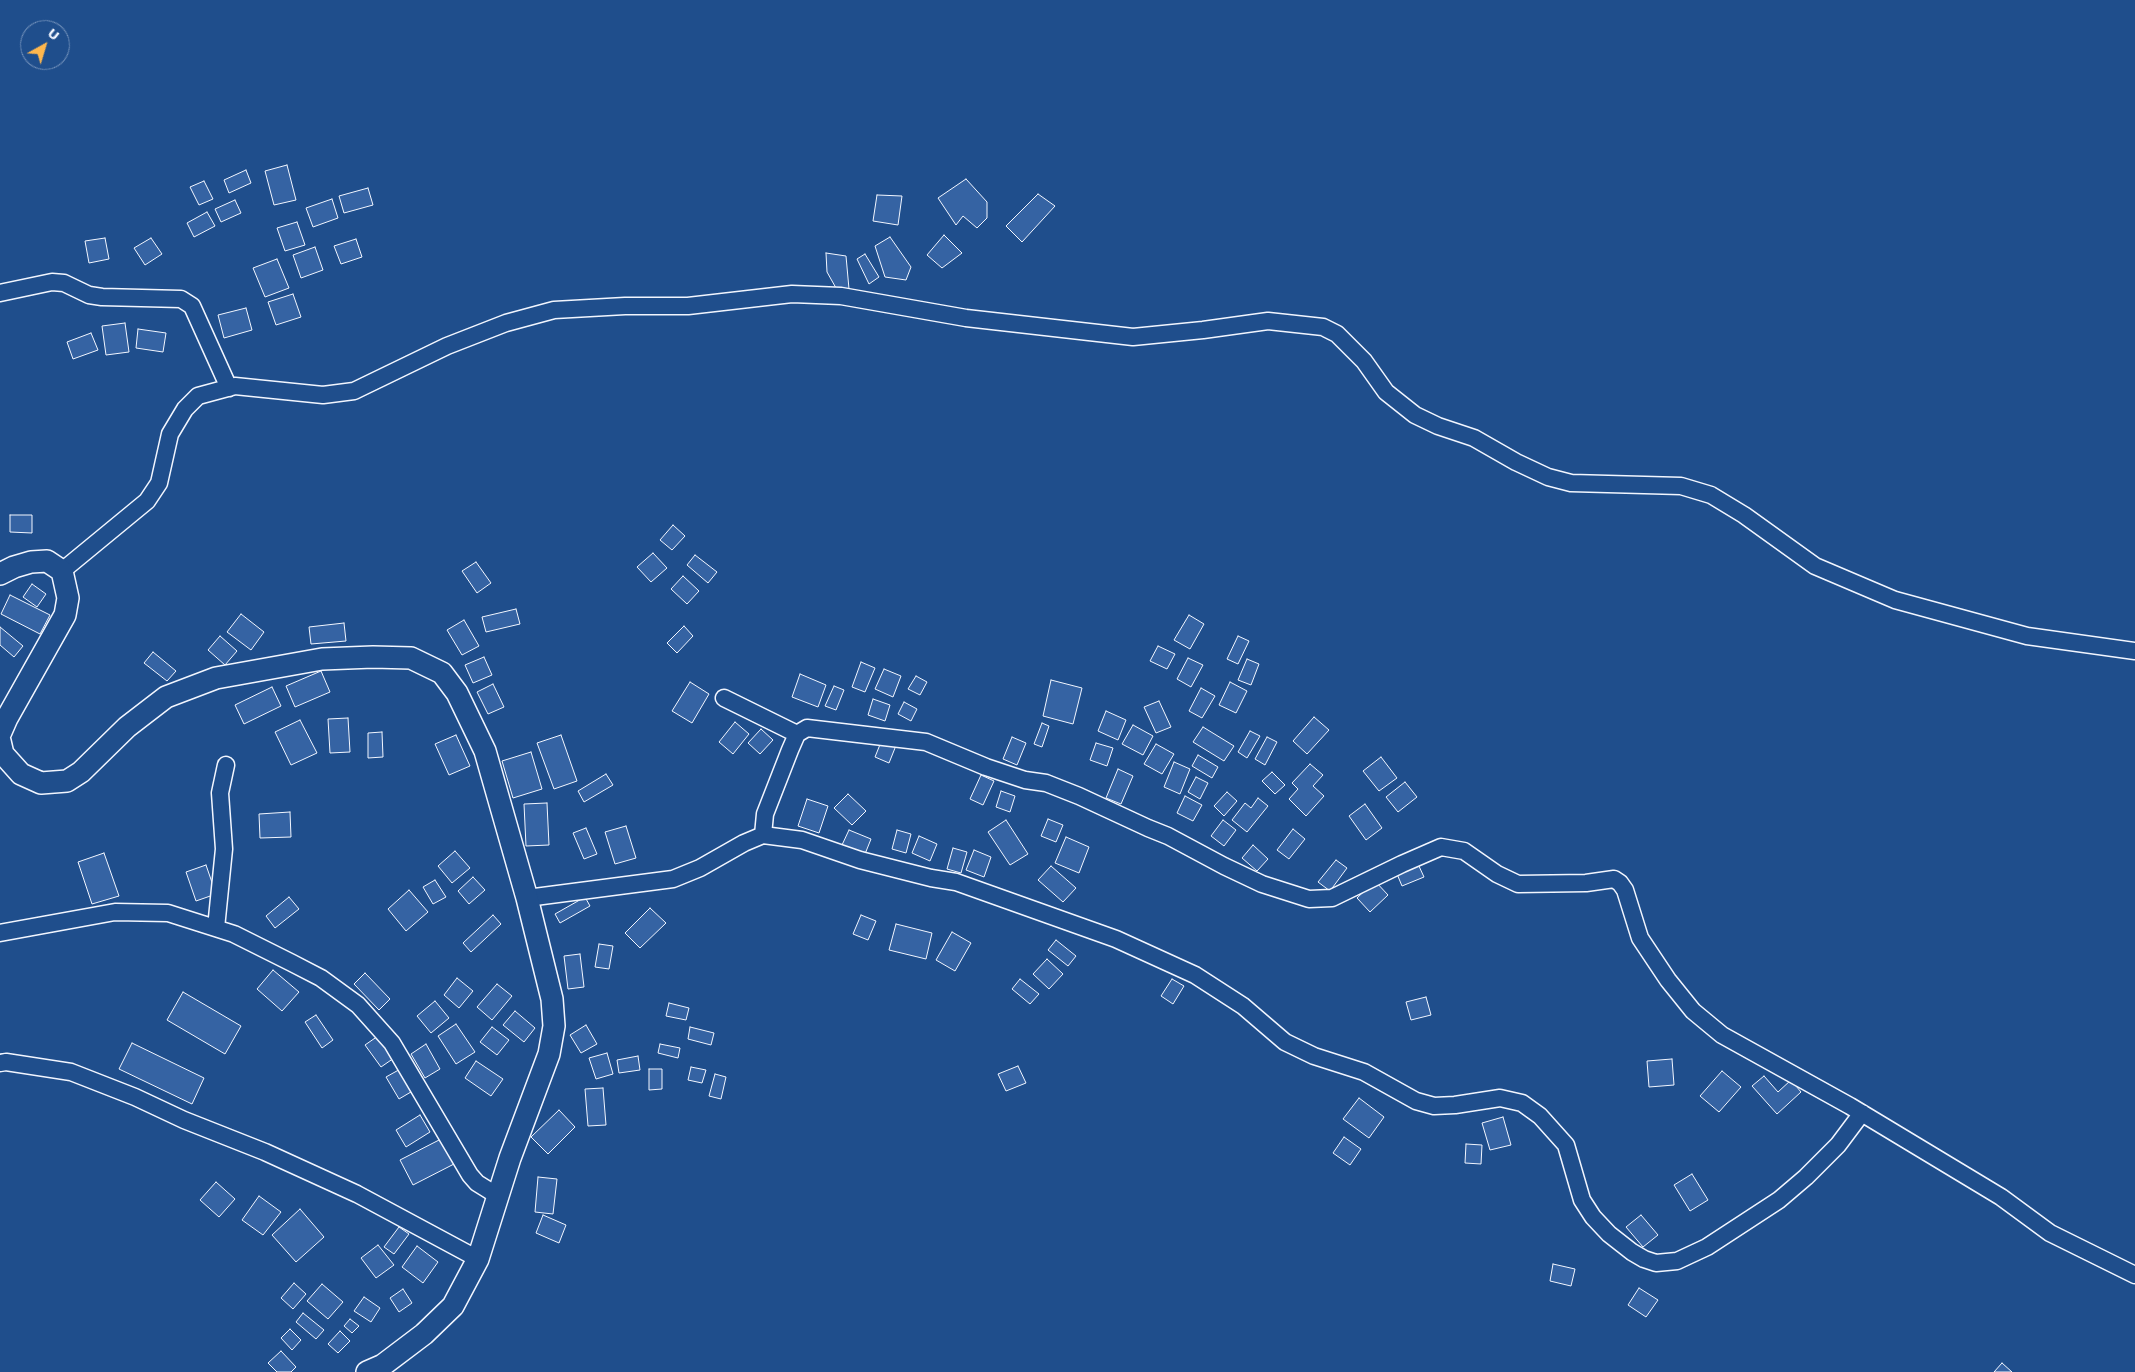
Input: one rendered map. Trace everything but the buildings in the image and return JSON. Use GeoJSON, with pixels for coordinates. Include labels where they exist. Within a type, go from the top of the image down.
{"type":"FeatureCollection","features":[{"type":"Feature","properties":{"kind":"street"},"geometry":{"type":"LineString","coordinates":[[0,293],[52,282],[64,283],[90,295],[102,298],[181,299],[192,306],[229,388]]}},
{"type":"Feature","properties":{"kind":"street"},"geometry":{"type":"LineString","coordinates":[[62,571],[147,501],[159,483],[170,434],[185,409],[198,396],[235,386],[323,395],[354,391],[447,346],[506,324],[554,310],[625,306],[688,306],[792,294],[842,296],[966,318],[1133,337],[1268,321],[1323,327],[1337,334],[1364,361],[1386,392],[1415,415],[1438,426],[1474,438],[1516,462],[1548,477],[1571,483],[1680,486],[1711,495],[1744,514],[1814,566],[1895,600],[2027,636],[2135,651]]}},
{"type":"Feature","properties":{"kind":"street"},"geometry":{"type":"LineString","coordinates":[[0,574],[14,567],[47,561],[62,571],[68,598],[65,615],[7,718],[0,734]]}},
{"type":"Feature","properties":{"kind":"street"},"geometry":{"type":"LineString","coordinates":[[0,741],[3,754],[21,774],[41,783],[67,781],[81,772],[127,727],[166,697],[216,678],[322,659],[373,656],[411,658],[442,673],[457,693],[485,751],[527,898],[552,1000],[554,1026],[549,1054],[498,1196],[478,1259],[452,1306],[424,1334],[383,1365],[367,1372]]}},
{"type":"Feature","properties":{"kind":"street"},"geometry":{"type":"LineString","coordinates":[[724,698],[797,734]]}},
{"type":"Feature","properties":{"kind":"street"},"geometry":{"type":"LineString","coordinates":[[764,836],[765,814],[797,734],[808,728],[926,742],[986,767],[1025,780],[1046,783],[1079,796],[1168,836],[1262,884],[1309,899],[1332,898],[1402,864],[1441,848],[1451,848],[1464,852],[1497,874],[1518,884],[1586,883],[1614,879],[1625,890],[1640,938],[1668,980],[1693,1011],[1722,1035],[1862,1113],[2001,1197],[2050,1233],[2135,1275]]}},
{"type":"Feature","properties":{"kind":"street"},"geometry":{"type":"LineString","coordinates":[[216,928],[224,849],[220,794],[226,765]]}},
{"type":"Feature","properties":{"kind":"street"},"geometry":{"type":"LineString","coordinates":[[527,898],[672,879],[700,868],[744,843],[764,836],[802,840],[860,860],[931,878],[956,882],[1116,939],[1195,975],[1243,1006],[1285,1042],[1314,1056],[1364,1072],[1416,1101],[1434,1106],[1455,1105],[1500,1098],[1522,1102],[1540,1116],[1566,1145],[1582,1200],[1593,1217],[1609,1234],[1644,1260],[1656,1262],[1678,1260],[1707,1247],[1779,1200],[1806,1177],[1838,1145],[1862,1113]]}},
{"type":"Feature","properties":{"kind":"street"},"geometry":{"type":"LineString","coordinates":[[0,933],[115,912],[168,913],[234,934],[321,978],[358,1005],[392,1044],[470,1175],[477,1183],[498,1196]]}},
{"type":"Feature","properties":{"kind":"street"},"geometry":{"type":"LineString","coordinates":[[0,1063],[6,1062],[71,1072],[135,1097],[184,1120],[265,1152],[358,1194],[478,1259]]}}]}
